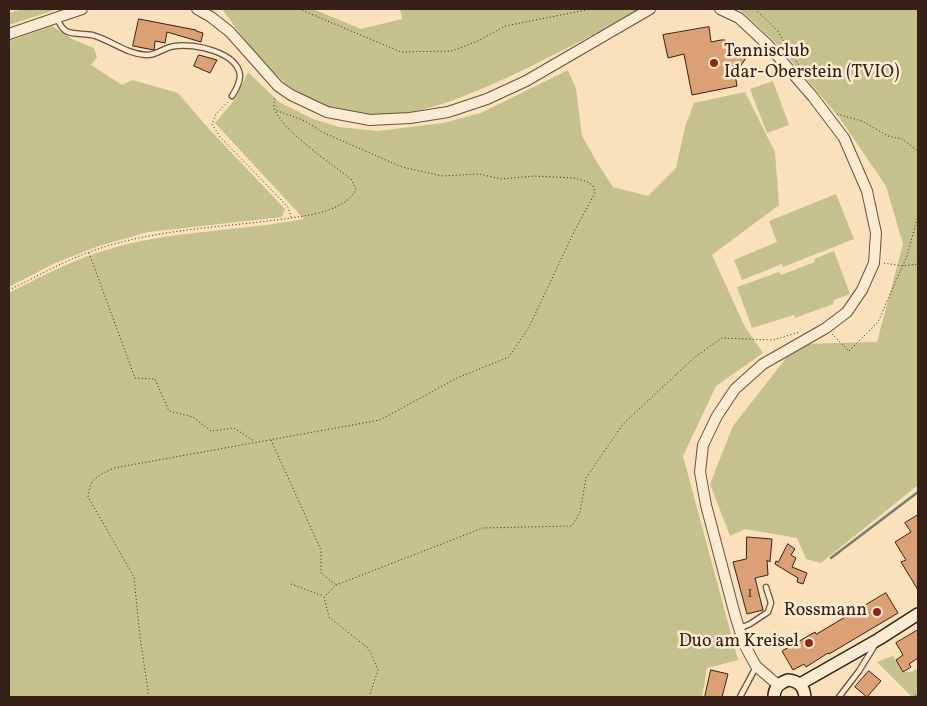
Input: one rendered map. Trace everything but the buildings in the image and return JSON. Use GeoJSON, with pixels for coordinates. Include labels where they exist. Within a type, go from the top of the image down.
{"type":"FeatureCollection","features":[{"type":"Feature","properties":{"kind":"main road"},"geometry":{"type":"LineString","coordinates":[[800,684],[880,639],[918,614]]}},
{"type":"Feature","properties":{"kind":"main road"},"geometry":{"type":"LineString","coordinates":[[774,697],[778,685],[788,680],[800,684],[805,697]]}},
{"type":"Feature","properties":{"kind":"street"},"geometry":{"type":"LineString","coordinates":[[9,34],[82,9]]}},
{"type":"Feature","properties":{"kind":"street"},"geometry":{"type":"LineString","coordinates":[[197,9],[211,16],[230,32],[278,86],[302,102],[338,116],[370,120],[448,112],[487,99],[526,82],[650,9]]}},
{"type":"Feature","properties":{"kind":"street"},"geometry":{"type":"LineString","coordinates":[[720,9],[739,18],[768,45],[813,97],[844,138],[867,190],[876,234],[874,261],[862,290],[847,312],[826,328],[763,364],[735,389],[717,416],[703,445],[700,472],[706,505],[739,629],[744,644],[756,666],[778,685]]}},
{"type":"Feature","properties":{"kind":"lane"},"geometry":{"type":"LineString","coordinates":[[56,18],[66,31],[94,36],[136,53],[153,55],[164,48],[183,45],[215,51],[228,58],[237,67],[240,80],[232,96]]}},
{"type":"Feature","properties":{"kind":"lane"},"geometry":{"type":"LineString","coordinates":[[739,629],[768,612],[770,603],[766,587]]}},
{"type":"Feature","properties":{"kind":"lane"},"geometry":{"type":"LineString","coordinates":[[839,697],[860,671],[880,639]]}},
{"type":"Feature","properties":{"kind":"lane"},"geometry":{"type":"LineString","coordinates":[[740,697],[756,666]]}},
{"type":"Feature","properties":{"kind":"path"},"geometry":{"type":"LineString","coordinates":[[300,9],[401,52],[452,50],[478,40],[505,26],[591,9]]}},
{"type":"Feature","properties":{"kind":"path"},"geometry":{"type":"LineString","coordinates":[[755,9],[777,30],[802,70]]}},
{"type":"Feature","properties":{"kind":"path"},"geometry":{"type":"LineString","coordinates":[[9,290],[88,253],[148,236],[308,215],[338,206],[349,200],[356,189],[351,179],[296,136],[274,110],[273,103],[278,86]]}},
{"type":"Feature","properties":{"kind":"path"},"geometry":{"type":"LineString","coordinates":[[232,96],[216,114],[212,124],[220,137],[288,207],[291,218]]}},
{"type":"Feature","properties":{"kind":"path"},"geometry":{"type":"LineString","coordinates":[[149,697],[134,577],[88,497],[89,488],[94,478],[114,468],[380,420],[457,378],[509,357],[529,327],[574,232],[595,193],[593,186],[588,182],[574,178],[534,176],[501,179],[479,174],[442,176],[402,167],[322,132],[305,121],[274,110]]}},
{"type":"Feature","properties":{"kind":"path"},"geometry":{"type":"LineString","coordinates":[[834,114],[862,121],[888,136],[902,139],[918,151]]}},
{"type":"Feature","properties":{"kind":"path"},"geometry":{"type":"LineString","coordinates":[[826,328],[849,351],[878,322],[903,266],[918,216]]}},
{"type":"Feature","properties":{"kind":"path"},"geometry":{"type":"LineString","coordinates":[[88,253],[135,378],[155,379],[169,411],[193,416],[211,431],[234,428],[255,442]]}},
{"type":"Feature","properties":{"kind":"path"},"geometry":{"type":"LineString","coordinates":[[874,261],[903,266],[918,264]]}},
{"type":"Feature","properties":{"kind":"path"},"geometry":{"type":"LineString","coordinates":[[324,597],[336,585],[483,528],[572,526],[580,512],[586,478],[623,424],[694,357],[722,338],[773,340],[806,330]]}},
{"type":"Feature","properties":{"kind":"path"},"geometry":{"type":"LineString","coordinates":[[270,439],[322,550],[321,573],[336,585]]}},
{"type":"Feature","properties":{"kind":"path"},"geometry":{"type":"LineString","coordinates":[[291,584],[324,597]]}},
{"type":"Feature","properties":{"kind":"path"},"geometry":{"type":"LineString","coordinates":[[324,597],[329,617],[369,649],[378,670],[369,697]]}},
{"type":"Feature","properties":{"kind":"path"},"geometry":{"type":"LineString","coordinates":[[912,697],[918,694]]}},
{"type":"Feature","properties":{"kind":"shaded area"},"geometry":{"type":"Polygon","coordinates":[[[23,9],[58,9],[9,25],[9,13],[23,9]]]}},
{"type":"Feature","properties":{"kind":"shaded area"},"geometry":{"type":"Polygon","coordinates":[[[222,9],[313,9],[361,29],[402,19],[400,9],[642,9],[568,48],[493,84],[443,104],[422,110],[384,115],[342,111],[304,96],[269,68],[222,9]]]}},
{"type":"Feature","properties":{"kind":"shaded area"},"geometry":{"type":"Polygon","coordinates":[[[739,9],[918,9],[918,485],[821,563],[806,559],[797,538],[745,529],[730,536],[710,484],[733,426],[797,344],[877,342],[903,244],[886,186],[839,117],[774,41],[739,9]]]}},
{"type":"Feature","properties":{"kind":"shaded area"},"geometry":{"type":"Polygon","coordinates":[[[52,26],[74,40],[94,48],[97,57],[91,65],[122,85],[132,80],[178,93],[209,129],[285,209],[282,217],[148,232],[99,246],[55,263],[9,287],[9,41],[52,26]]]}},
{"type":"Feature","properties":{"kind":"shaded area"},"geometry":{"type":"Polygon","coordinates":[[[568,70],[576,89],[582,136],[613,187],[648,196],[676,168],[685,127],[694,103],[745,92],[775,152],[779,205],[712,255],[745,327],[763,353],[716,386],[683,456],[738,660],[707,668],[702,697],[9,697],[9,293],[76,261],[125,245],[175,235],[253,227],[304,219],[215,123],[236,98],[248,72],[279,102],[313,119],[339,127],[378,131],[443,123],[481,113],[568,70]]]}},
{"type":"Feature","properties":{"kind":"shaded area"},"geometry":{"type":"Polygon","coordinates":[[[773,81],[789,125],[767,133],[750,89],[773,81]]]}},
{"type":"Feature","properties":{"kind":"shaded area"},"geometry":{"type":"Polygon","coordinates":[[[836,194],[854,239],[783,267],[782,264],[742,280],[734,260],[777,242],[769,221],[836,194]]]}},
{"type":"Feature","properties":{"kind":"shaded area"},"geometry":{"type":"Polygon","coordinates":[[[834,251],[850,294],[834,300],[833,304],[795,318],[794,315],[752,328],[737,287],[779,272],[781,275],[815,262],[814,259],[834,251]]]}},
{"type":"Feature","properties":{"kind":"shaded area"},"geometry":{"type":"Polygon","coordinates":[[[893,656],[902,672],[912,672],[918,668],[918,697],[912,697],[877,662],[893,656]]]}},
{"type":"Feature","properties":{"kind":"waterway"},"geometry":{"type":"LineString","coordinates":[[831,558],[918,492]]}},
{"type":"Feature","properties":{"kind":"place","name":"Tennisclub Idar-Oberstein (TVIO)"},"geometry":{"type":"Point","coordinates":[714,63]}},
{"type":"Feature","properties":{"kind":"place","name":"Rossmann"},"geometry":{"type":"Point","coordinates":[877,612]}},
{"type":"Feature","properties":{"kind":"place","name":"Duo am Kreisel"},"geometry":{"type":"Point","coordinates":[809,643]}}]}
